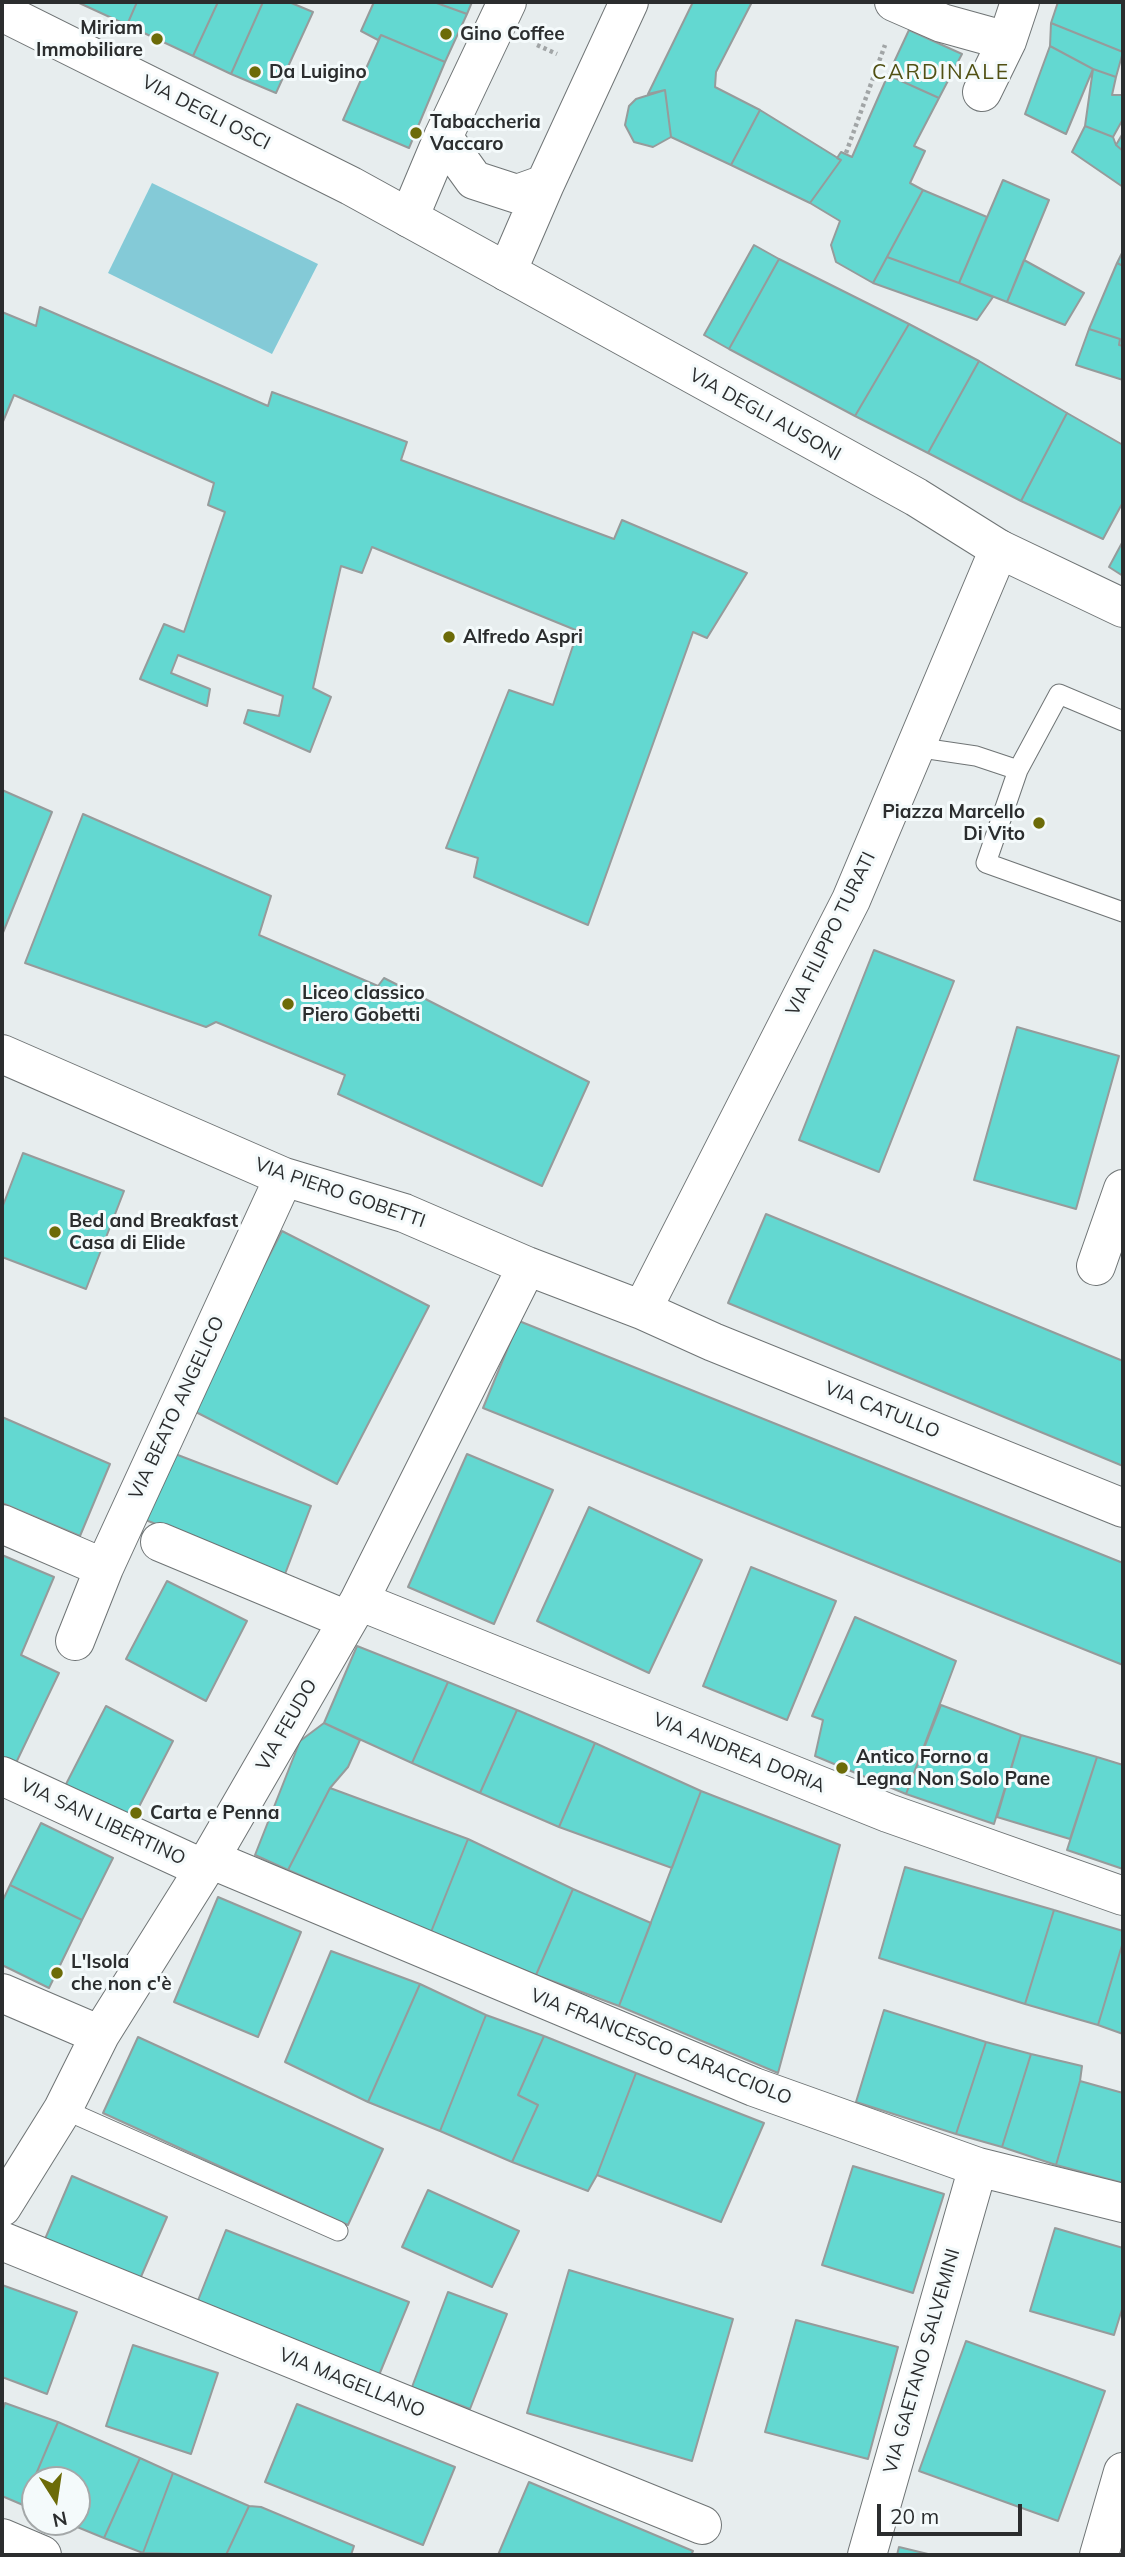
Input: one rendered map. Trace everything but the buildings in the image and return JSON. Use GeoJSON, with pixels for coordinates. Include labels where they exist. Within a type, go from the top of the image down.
{"type":"FeatureCollection","features":[{"type":"Feature","properties":{"kind":"street"},"geometry":{"type":"LineString","coordinates":[[894,2],[942,23],[1007,41]]}},
{"type":"Feature","properties":{"kind":"street"},"geometry":{"type":"LineString","coordinates":[[982,92],[1007,41],[1020,2]]}},
{"type":"Feature","properties":{"kind":"street"},"geometry":{"type":"LineString","coordinates":[[507,272],[596,72],[620,7]]}},
{"type":"Feature","properties":{"kind":"street","name":"VIA DEGLI OSCI"},"geometry":{"type":"LineString","coordinates":[[2,12],[409,218]]}},
{"type":"Feature","properties":{"kind":"street"},"geometry":{"type":"LineString","coordinates":[[409,218],[443,137],[502,14]]}},
{"type":"Feature","properties":{"kind":"street"},"geometry":{"type":"LineString","coordinates":[[443,137],[474,180],[517,194],[545,184]]}},
{"type":"Feature","properties":{"kind":"street","name":"VIA DEGLI AUSONI"},"geometry":{"type":"LineString","coordinates":[[409,218],[916,497],[999,549],[1123,608]]}},
{"type":"Feature","properties":{"kind":"street","name":"VIA FILIPPO TURATI"},"geometry":{"type":"LineString","coordinates":[[642,1310],[851,900],[999,549]]}},
{"type":"Feature","properties":{"kind":"street","name":"VIA PIERO GOBETTI"},"geometry":{"type":"LineString","coordinates":[[2,1054],[284,1177],[404,1213],[527,1266],[642,1310]]}},
{"type":"Feature","properties":{"kind":"street","name":"VIA BEATO ANGELICO"},"geometry":{"type":"LineString","coordinates":[[75,1641],[104,1568],[284,1177]]}},
{"type":"Feature","properties":{"kind":"street"},"geometry":{"type":"LineString","coordinates":[[1096,1266],[1123,1189]]}},
{"type":"Feature","properties":{"kind":"street","name":"VIA FEUDO"},"geometry":{"type":"LineString","coordinates":[[2,2207],[62,2109],[100,2035],[207,1864],[353,1610],[527,1266]]}},
{"type":"Feature","properties":{"kind":"street","name":"VIA CATULLO"},"geometry":{"type":"LineString","coordinates":[[642,1310],[738,1352],[1123,1507]]}},
{"type":"Feature","properties":{"kind":"street"},"geometry":{"type":"LineString","coordinates":[[2,1524],[104,1568]]}},
{"type":"Feature","properties":{"kind":"street","name":"VIA ANDREA DORIA"},"geometry":{"type":"LineString","coordinates":[[160,1542],[353,1610],[888,1812],[1123,1896]]}},
{"type":"Feature","properties":{"kind":"street","name":"VIA SAN LIBERTINO"},"geometry":{"type":"LineString","coordinates":[[2,1776],[207,1864]]}},
{"type":"Feature","properties":{"kind":"street","name":"VIA FRANCESCO CARACCIOLO"},"geometry":{"type":"LineString","coordinates":[[207,1864],[754,2087],[978,2167],[1123,2203]]}},
{"type":"Feature","properties":{"kind":"street"},"geometry":{"type":"LineString","coordinates":[[2,1993],[100,2035]]}},
{"type":"Feature","properties":{"kind":"street","name":"VIA GAETANO SALVEMINI"},"geometry":{"type":"LineString","coordinates":[[867,2555],[978,2167]]}},
{"type":"Feature","properties":{"kind":"street","name":"VIA MAGELLANO"},"geometry":{"type":"LineString","coordinates":[[2,2241],[702,2525]]}},
{"type":"Feature","properties":{"kind":"street"},"geometry":{"type":"LineString","coordinates":[[1098,2555],[1123,2472]]}},
{"type":"Feature","properties":{"kind":"street"},"geometry":{"type":"LineString","coordinates":[[2,2538],[42,2555]]}},
{"type":"Feature","properties":{"kind":"lane"},"geometry":{"type":"LineString","coordinates":[[1123,721],[1059,694],[1018,770],[986,863],[1123,912]]}},
{"type":"Feature","properties":{"kind":"lane"},"geometry":{"type":"LineString","coordinates":[[915,747],[976,756],[1018,770]]}},
{"type":"Feature","properties":{"kind":"lane"},"geometry":{"type":"LineString","coordinates":[[62,2109],[338,2231]]}},
{"type":"Feature","properties":{"kind":"path"},"geometry":{"type":"LineString","coordinates":[[502,14],[596,72]]}},
{"type":"Feature","properties":{"kind":"path"},"geometry":{"type":"LineString","coordinates":[[846,153],[881,54]]}},
{"type":"Feature","properties":{"kind":"shaded area"},"geometry":{"type":"Polygon","coordinates":[[[152,183],[318,264],[272,354],[108,273],[152,183]]]}},
{"type":"Feature","properties":{"kind":"place","name":"Gino Coffee"},"geometry":{"type":"Point","coordinates":[446,34]}},
{"type":"Feature","properties":{"kind":"place","name":"Miriam Immobiliare"},"geometry":{"type":"Point","coordinates":[157,39]}},
{"type":"Feature","properties":{"kind":"place","name":"Da Luigino"},"geometry":{"type":"Point","coordinates":[255,72]}},
{"type":"Feature","properties":{"kind":"place","name":"Tabaccheria Vaccaro"},"geometry":{"type":"Point","coordinates":[416,133]}},
{"type":"Feature","properties":{"kind":"place","name":"Alfredo Aspri"},"geometry":{"type":"Point","coordinates":[449,637]}},
{"type":"Feature","properties":{"kind":"place","name":"Piazza Marcello Di Vito"},"geometry":{"type":"Point","coordinates":[1039,823]}},
{"type":"Feature","properties":{"kind":"place","name":"Liceo classico Piero Gobetti"},"geometry":{"type":"Point","coordinates":[288,1004]}},
{"type":"Feature","properties":{"kind":"place","name":"Bed and Breakfast Casa di Elide"},"geometry":{"type":"Point","coordinates":[55,1232]}},
{"type":"Feature","properties":{"kind":"place","name":"Antico Forno a Legna Non Solo Pane"},"geometry":{"type":"Point","coordinates":[842,1768]}},
{"type":"Feature","properties":{"kind":"place","name":"Carta e Penna"},"geometry":{"type":"Point","coordinates":[136,1813]}},
{"type":"Feature","properties":{"kind":"place","name":"L'Isola che non c'è"},"geometry":{"type":"Point","coordinates":[57,1973]}},
{"type":"Feature","properties":{"kind":"district","name":"CARDINALE"},"geometry":{"type":"Point","coordinates":[941,73]}}]}
